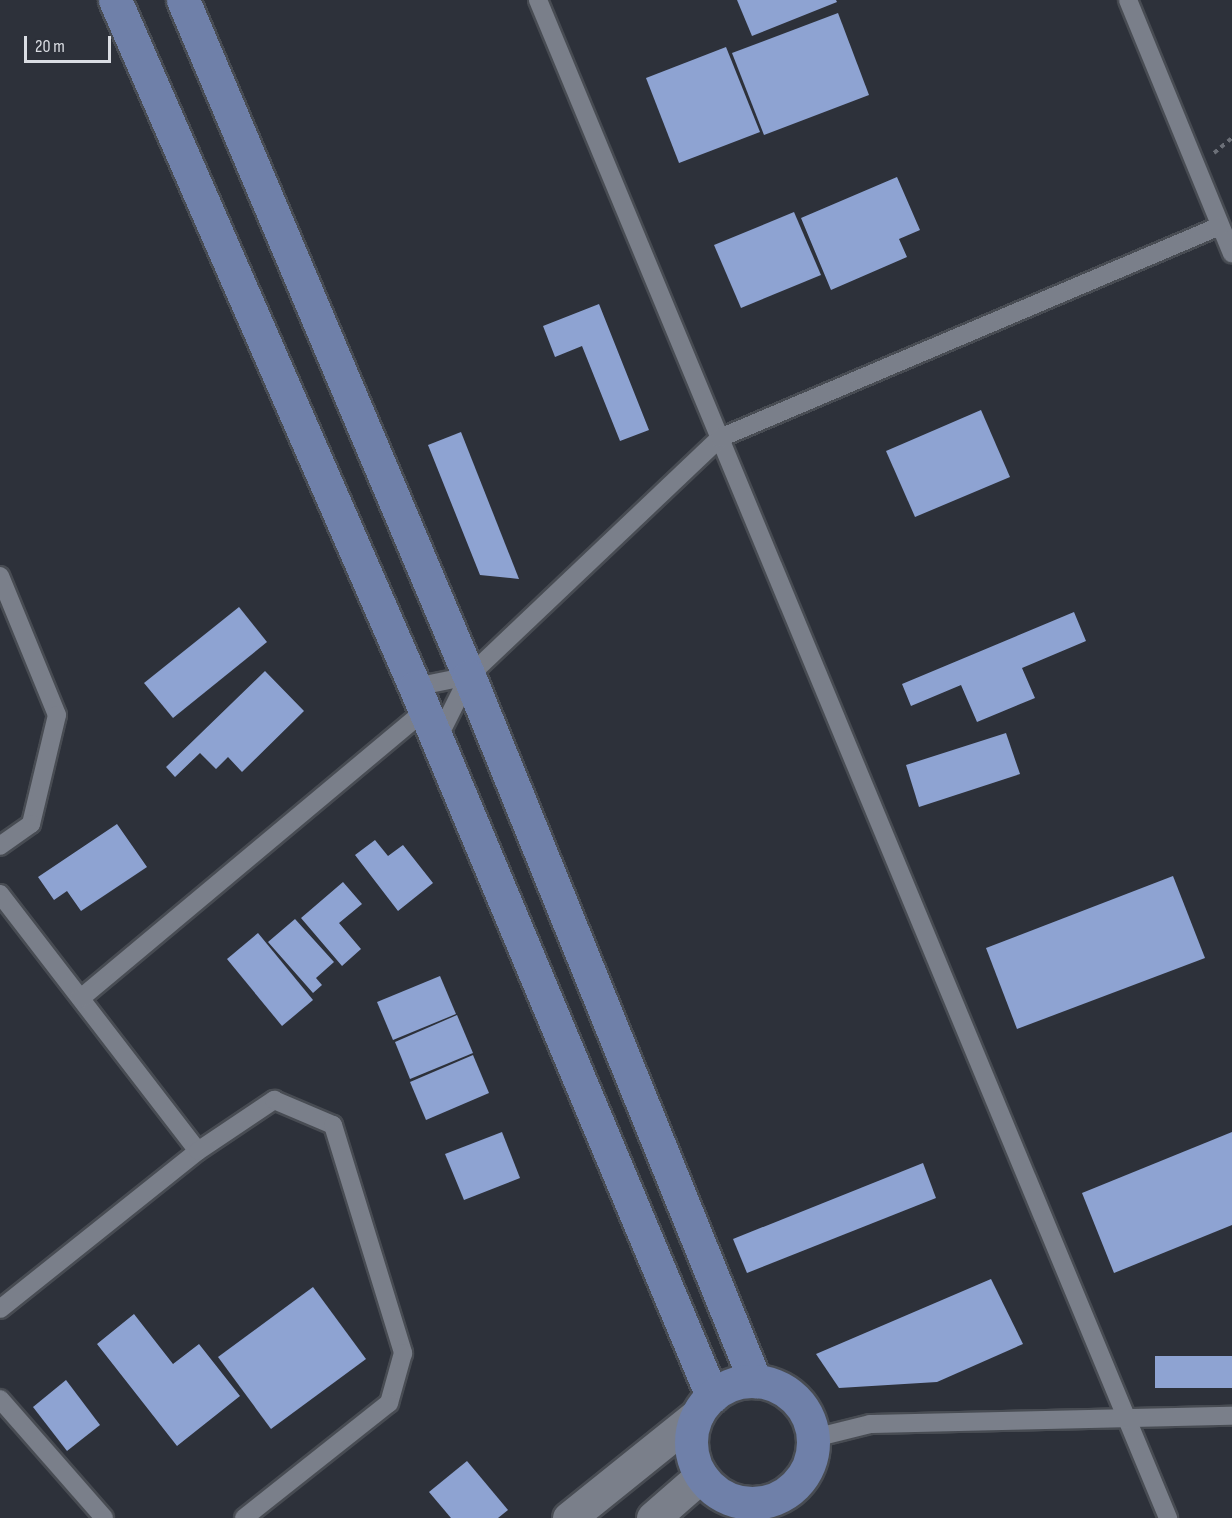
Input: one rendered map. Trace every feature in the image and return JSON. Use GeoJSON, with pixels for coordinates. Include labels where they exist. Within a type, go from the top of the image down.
{"type":"FeatureCollection","features":[{"type":"Feature","properties":{"kind":"street"},"geometry":{"type":"LineString","coordinates":[[115,0],[420,699],[705,1405],[692,1456],[701,1476],[716,1492],[735,1501],[775,1499],[802,1479],[811,1459],[814,1438],[809,1418],[794,1396],[776,1385],[755,1381],[731,1384],[705,1405],[569,1518]]}},
{"type":"Feature","properties":{"kind":"street"},"geometry":{"type":"LineString","coordinates":[[183,0],[469,676],[755,1381]]}},
{"type":"Feature","properties":{"kind":"street"},"geometry":{"type":"LineString","coordinates":[[653,1518],[701,1476]]}},
{"type":"Feature","properties":{"kind":"lane"},"geometry":{"type":"LineString","coordinates":[[538,0],[1167,1518]]}},
{"type":"Feature","properties":{"kind":"lane"},"geometry":{"type":"LineString","coordinates":[[1128,0],[1232,255]]}},
{"type":"Feature","properties":{"kind":"lane"},"geometry":{"type":"LineString","coordinates":[[81,998],[420,699],[469,676],[720,438],[1220,226]]}},
{"type":"Feature","properties":{"kind":"lane"},"geometry":{"type":"LineString","coordinates":[[0,576],[57,715],[31,824],[0,846]]}},
{"type":"Feature","properties":{"kind":"lane"},"geometry":{"type":"LineString","coordinates":[[437,740],[469,676]]}},
{"type":"Feature","properties":{"kind":"lane"},"geometry":{"type":"LineString","coordinates":[[0,894],[198,1151]]}},
{"type":"Feature","properties":{"kind":"lane"},"geometry":{"type":"LineString","coordinates":[[0,1309],[198,1151],[274,1100],[333,1125],[403,1353],[389,1403],[244,1518]]}},
{"type":"Feature","properties":{"kind":"lane"},"geometry":{"type":"LineString","coordinates":[[0,1399],[104,1518]]}},
{"type":"Feature","properties":{"kind":"lane"},"geometry":{"type":"LineString","coordinates":[[814,1438],[870,1424],[1232,1416]]}},
{"type":"Feature","properties":{"kind":"building"},"geometry":{"type":"Polygon","coordinates":[[[737,0],[836,0],[837,2],[752,36],[737,0]]]}},
{"type":"Feature","properties":{"kind":"building"},"geometry":{"type":"Polygon","coordinates":[[[838,13],[869,95],[764,135],[732,53],[838,13]]]}},
{"type":"Feature","properties":{"kind":"building"},"geometry":{"type":"Polygon","coordinates":[[[726,47],[760,132],[679,163],[646,78],[726,47]]]}},
{"type":"Feature","properties":{"kind":"building"},"geometry":{"type":"Polygon","coordinates":[[[897,177],[920,230],[899,239],[907,257],[831,290],[801,218],[897,177]]]}},
{"type":"Feature","properties":{"kind":"building"},"geometry":{"type":"Polygon","coordinates":[[[794,212],[821,275],[741,308],[714,245],[794,212]]]}},
{"type":"Feature","properties":{"kind":"building"},"geometry":{"type":"Polygon","coordinates":[[[599,304],[649,430],[620,441],[582,346],[555,357],[543,326],[599,304]]]}},
{"type":"Feature","properties":{"kind":"building"},"geometry":{"type":"Polygon","coordinates":[[[981,410],[1010,477],[915,517],[886,451],[981,410]]]}},
{"type":"Feature","properties":{"kind":"building"},"geometry":{"type":"Polygon","coordinates":[[[461,432],[519,579],[480,575],[428,445],[461,432]]]}},
{"type":"Feature","properties":{"kind":"building"},"geometry":{"type":"Polygon","coordinates":[[[239,607],[267,642],[173,718],[144,683],[239,607]]]}},
{"type":"Feature","properties":{"kind":"building"},"geometry":{"type":"Polygon","coordinates":[[[1074,612],[1086,641],[1022,668],[1035,698],[977,722],[961,685],[911,706],[902,684],[1074,612]]]}},
{"type":"Feature","properties":{"kind":"building"},"geometry":{"type":"Polygon","coordinates":[[[265,671],[304,711],[242,772],[228,757],[216,769],[200,753],[175,777],[166,767],[265,671]]]}},
{"type":"Feature","properties":{"kind":"building"},"geometry":{"type":"Polygon","coordinates":[[[1006,733],[1020,774],[919,807],[906,765],[1006,733]]]}},
{"type":"Feature","properties":{"kind":"building"},"geometry":{"type":"Polygon","coordinates":[[[117,824],[147,867],[81,911],[67,891],[54,900],[38,877],[117,824]]]}},
{"type":"Feature","properties":{"kind":"building"},"geometry":{"type":"Polygon","coordinates":[[[375,840],[388,856],[403,845],[433,883],[398,911],[355,855],[375,840]]]}},
{"type":"Feature","properties":{"kind":"building"},"geometry":{"type":"Polygon","coordinates":[[[1173,876],[1205,958],[1017,1029],[986,948],[1173,876]]]}},
{"type":"Feature","properties":{"kind":"building"},"geometry":{"type":"Polygon","coordinates":[[[343,882],[362,904],[339,923],[361,949],[342,966],[301,918],[343,882]]]}},
{"type":"Feature","properties":{"kind":"building"},"geometry":{"type":"Polygon","coordinates":[[[295,919],[334,962],[316,978],[322,985],[313,993],[268,942],[295,919]]]}},
{"type":"Feature","properties":{"kind":"building"},"geometry":{"type":"Polygon","coordinates":[[[258,933],[313,1000],[282,1026],[227,959],[258,933]]]}},
{"type":"Feature","properties":{"kind":"building"},"geometry":{"type":"Polygon","coordinates":[[[440,976],[456,1014],[393,1040],[377,1002],[440,976]]]}},
{"type":"Feature","properties":{"kind":"building"},"geometry":{"type":"Polygon","coordinates":[[[457,1015],[473,1053],[410,1079],[395,1042],[457,1015]]]}},
{"type":"Feature","properties":{"kind":"building"},"geometry":{"type":"Polygon","coordinates":[[[473,1055],[489,1093],[426,1120],[410,1082],[473,1055]]]}},
{"type":"Feature","properties":{"kind":"building"},"geometry":{"type":"Polygon","coordinates":[[[502,1132],[520,1178],[464,1200],[445,1154],[502,1132]]]}},
{"type":"Feature","properties":{"kind":"building"},"geometry":{"type":"Polygon","coordinates":[[[1232,1132],[1232,1225],[1114,1273],[1082,1193],[1232,1132]]]}},
{"type":"Feature","properties":{"kind":"building"},"geometry":{"type":"Polygon","coordinates":[[[923,1163],[936,1198],[747,1273],[733,1239],[923,1163]]]}},
{"type":"Feature","properties":{"kind":"building"},"geometry":{"type":"Polygon","coordinates":[[[991,1279],[1023,1344],[937,1382],[839,1388],[816,1354],[991,1279]]]}},
{"type":"Feature","properties":{"kind":"building"},"geometry":{"type":"Polygon","coordinates":[[[313,1287],[366,1359],[271,1429],[218,1357],[313,1287]]]}},
{"type":"Feature","properties":{"kind":"building"},"geometry":{"type":"Polygon","coordinates":[[[134,1314],[173,1364],[199,1344],[240,1396],[177,1446],[97,1344],[134,1314]]]}},
{"type":"Feature","properties":{"kind":"building"},"geometry":{"type":"Polygon","coordinates":[[[1155,1356],[1232,1356],[1232,1388],[1155,1388],[1155,1356]]]}},
{"type":"Feature","properties":{"kind":"building"},"geometry":{"type":"Polygon","coordinates":[[[66,1380],[100,1425],[67,1451],[33,1407],[66,1380]]]}},
{"type":"Feature","properties":{"kind":"building"},"geometry":{"type":"Polygon","coordinates":[[[467,1461],[508,1510],[498,1518],[451,1518],[429,1492],[467,1461]]]}}]}
